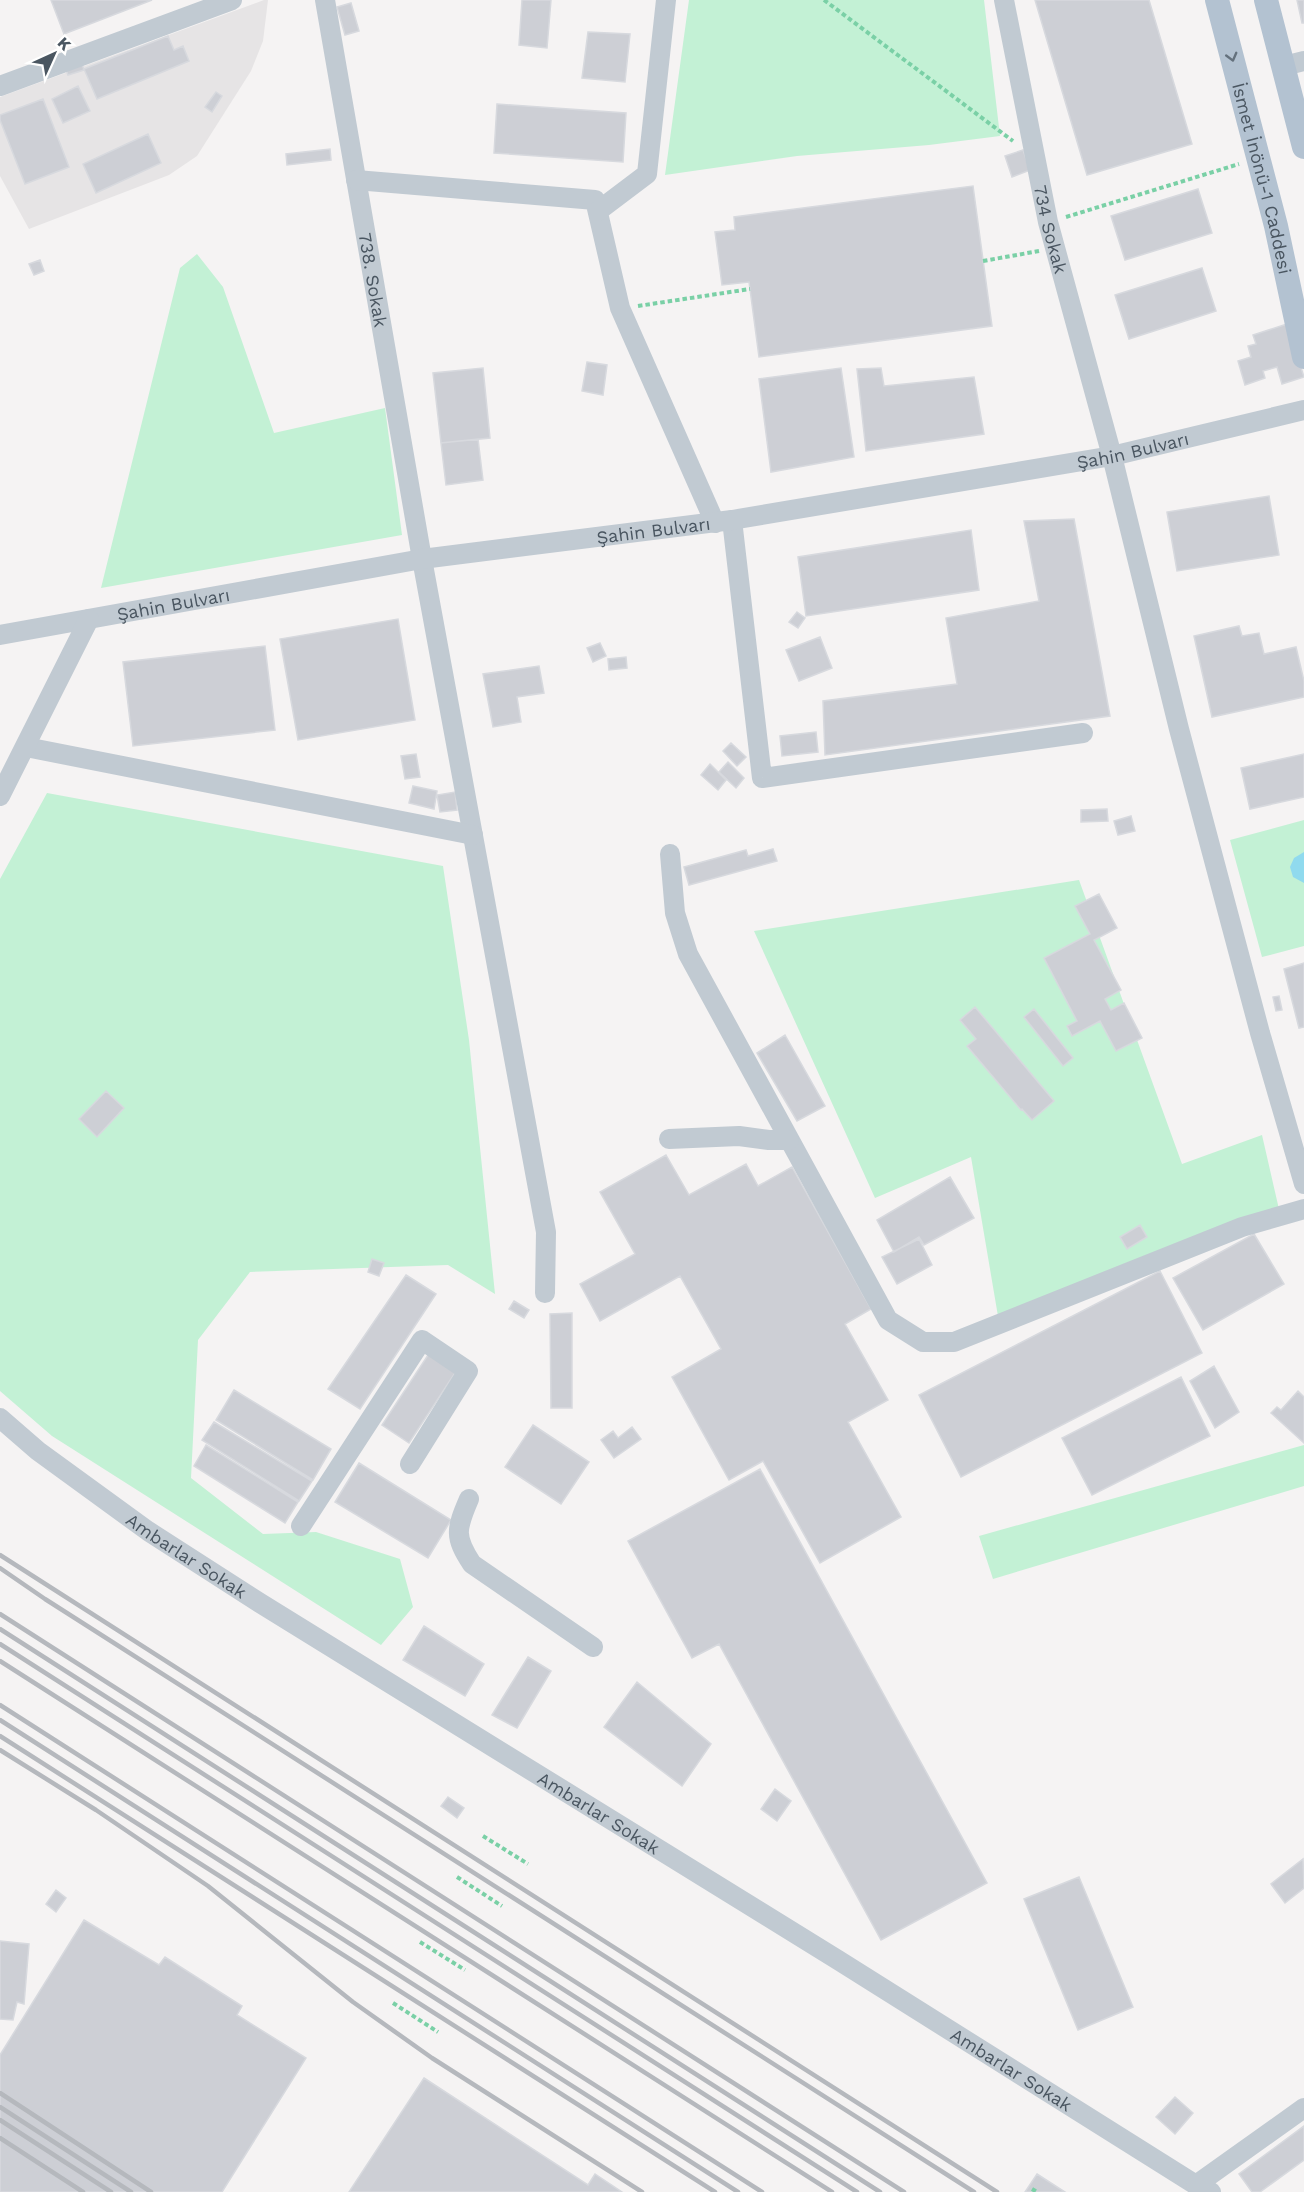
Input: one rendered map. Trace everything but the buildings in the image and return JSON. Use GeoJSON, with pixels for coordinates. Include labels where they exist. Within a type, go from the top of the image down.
{"type":"FeatureCollection","features":[{"type":"Feature","properties":{"kind":"main road","name":"İsmet İnönü-1 Caddesi"},"geometry":{"type":"LineString","coordinates":[[1217,0],[1276,226],[1304,357]]}},
{"type":"Feature","properties":{"kind":"main road"},"geometry":{"type":"LineString","coordinates":[[1266,0],[1294,63],[1304,147]]}},
{"type":"Feature","properties":{"kind":"street"},"geometry":{"type":"LineString","coordinates":[[0,86],[232,0]]}},
{"type":"Feature","properties":{"kind":"street","name":"738. Sokak"},"geometry":{"type":"LineString","coordinates":[[325,0],[422,559],[546,1232],[545,1293]]}},
{"type":"Feature","properties":{"kind":"street"},"geometry":{"type":"LineString","coordinates":[[598,211],[647,174],[666,0]]}},
{"type":"Feature","properties":{"kind":"street","name":"734 Sokak"},"geometry":{"type":"LineString","coordinates":[[1004,0],[1048,222],[1112,456],[1179,729],[1260,1033],[1300,1155],[1304,1184]]}},
{"type":"Feature","properties":{"kind":"street"},"geometry":{"type":"LineString","coordinates":[[356,180],[595,200],[620,308],[723,522],[762,778],[1083,733]]}},
{"type":"Feature","properties":{"kind":"street","name":"Şahin Bulvarı"},"geometry":{"type":"LineString","coordinates":[[0,634],[422,559],[723,522],[1112,456],[1304,410]]}},
{"type":"Feature","properties":{"kind":"street"},"geometry":{"type":"LineString","coordinates":[[0,796],[89,619]]}},
{"type":"Feature","properties":{"kind":"street"},"geometry":{"type":"LineString","coordinates":[[26,747],[473,835]]}},
{"type":"Feature","properties":{"kind":"street"},"geometry":{"type":"LineString","coordinates":[[670,854],[675,914],[688,954],[888,1320],[923,1342],[954,1342],[1242,1227],[1304,1209]]}},
{"type":"Feature","properties":{"kind":"street"},"geometry":{"type":"LineString","coordinates":[[669,1139],[739,1136],[789,1140]]}},
{"type":"Feature","properties":{"kind":"street"},"geometry":{"type":"LineString","coordinates":[[302,1526],[422,1340],[468,1371],[410,1464]]}},
{"type":"Feature","properties":{"kind":"street","name":"Ambarlar Sokak"},"geometry":{"type":"LineString","coordinates":[[0,1418],[38,1451],[148,1532],[838,1960],[1203,2190]]}},
{"type":"Feature","properties":{"kind":"street"},"geometry":{"type":"LineString","coordinates":[[468,1499],[459,1522],[459,1545],[472,1563],[593,1647]]}},
{"type":"Feature","properties":{"kind":"street"},"geometry":{"type":"LineString","coordinates":[[1203,2190],[1304,2108]]}},
{"type":"Feature","properties":{"kind":"path"},"geometry":{"type":"LineString","coordinates":[[824,0],[1035,158]]}},
{"type":"Feature","properties":{"kind":"path"},"geometry":{"type":"LineString","coordinates":[[1048,222],[1259,158]]}},
{"type":"Feature","properties":{"kind":"path"},"geometry":{"type":"LineString","coordinates":[[983,261],[1055,249]]}},
{"type":"Feature","properties":{"kind":"path"},"geometry":{"type":"LineString","coordinates":[[620,308],[750,289]]}},
{"type":"Feature","properties":{"kind":"path"},"geometry":{"type":"LineString","coordinates":[[483,1836],[528,1864]]}},
{"type":"Feature","properties":{"kind":"path"},"geometry":{"type":"LineString","coordinates":[[457,1877],[502,1906]]}},
{"type":"Feature","properties":{"kind":"path"},"geometry":{"type":"LineString","coordinates":[[420,1942],[465,1970]]}},
{"type":"Feature","properties":{"kind":"path"},"geometry":{"type":"LineString","coordinates":[[393,2003],[438,2032]]}},
{"type":"Feature","properties":{"kind":"shaded area"},"geometry":{"type":"Polygon","coordinates":[[[268,0],[263,41],[251,71],[197,156],[169,175],[29,229],[0,176],[0,97],[268,0]]]}},
{"type":"Feature","properties":{"kind":"green space"},"geometry":{"type":"Polygon","coordinates":[[[689,0],[984,0],[1000,136],[929,145],[797,156],[665,175],[689,0]]]}},
{"type":"Feature","properties":{"kind":"green space"},"geometry":{"type":"Polygon","coordinates":[[[197,254],[223,287],[274,433],[385,408],[402,535],[101,588],[180,268],[197,254]]]}},
{"type":"Feature","properties":{"kind":"green space"},"geometry":{"type":"Polygon","coordinates":[[[47,793],[443,866],[469,1040],[495,1294],[448,1265],[250,1272],[198,1340],[191,1478],[263,1534],[316,1532],[400,1559],[413,1607],[381,1645],[52,1436],[0,1391],[0,879],[47,793]]]}},
{"type":"Feature","properties":{"kind":"green space"},"geometry":{"type":"Polygon","coordinates":[[[1304,820],[1304,946],[1262,957],[1230,840],[1304,820]]]}},
{"type":"Feature","properties":{"kind":"green space"},"geometry":{"type":"Polygon","coordinates":[[[1079,880],[1182,1164],[1262,1135],[1281,1218],[1000,1328],[971,1157],[875,1198],[754,931],[1079,880]]]}},
{"type":"Feature","properties":{"kind":"green space"},"geometry":{"type":"Polygon","coordinates":[[[1304,1445],[1304,1486],[993,1579],[979,1536],[1304,1445]]]}},
{"type":"Feature","properties":{"kind":"water"},"geometry":{"type":"Polygon","coordinates":[[[1304,852],[1304,883],[1293,877],[1290,867],[1294,858],[1304,852]]]}},
{"type":"Feature","properties":{"kind":"railway"},"geometry":{"type":"LineString","coordinates":[[0,1555],[997,2192]]}},
{"type":"Feature","properties":{"kind":"railway"},"geometry":{"type":"LineString","coordinates":[[0,1568],[45,1599],[974,2192]]}},
{"type":"Feature","properties":{"kind":"railway"},"geometry":{"type":"LineString","coordinates":[[0,1614],[904,2192]]}},
{"type":"Feature","properties":{"kind":"railway"},"geometry":{"type":"LineString","coordinates":[[0,1629],[880,2192]]}},
{"type":"Feature","properties":{"kind":"railway"},"geometry":{"type":"LineString","coordinates":[[0,1644],[857,2192]]}},
{"type":"Feature","properties":{"kind":"railway"},"geometry":{"type":"LineString","coordinates":[[0,1661],[832,2192]]}},
{"type":"Feature","properties":{"kind":"railway"},"geometry":{"type":"LineString","coordinates":[[0,1705],[762,2192]]}},
{"type":"Feature","properties":{"kind":"railway"},"geometry":{"type":"LineString","coordinates":[[0,1720],[738,2192]]}},
{"type":"Feature","properties":{"kind":"railway"},"geometry":{"type":"LineString","coordinates":[[0,1736],[715,2192]]}},
{"type":"Feature","properties":{"kind":"railway"},"geometry":{"type":"LineString","coordinates":[[0,1750],[96,1810],[208,1886],[353,2002],[432,2058],[642,2192]]}},
{"type":"Feature","properties":{"kind":"railway"},"geometry":{"type":"LineString","coordinates":[[0,2093],[151,2192]]}},
{"type":"Feature","properties":{"kind":"railway"},"geometry":{"type":"LineString","coordinates":[[0,2107],[131,2192]]}},
{"type":"Feature","properties":{"kind":"railway"},"geometry":{"type":"LineString","coordinates":[[0,2120],[111,2192]]}},
{"type":"Feature","properties":{"kind":"railway"},"geometry":{"type":"LineString","coordinates":[[0,2138],[83,2192]]}}]}
